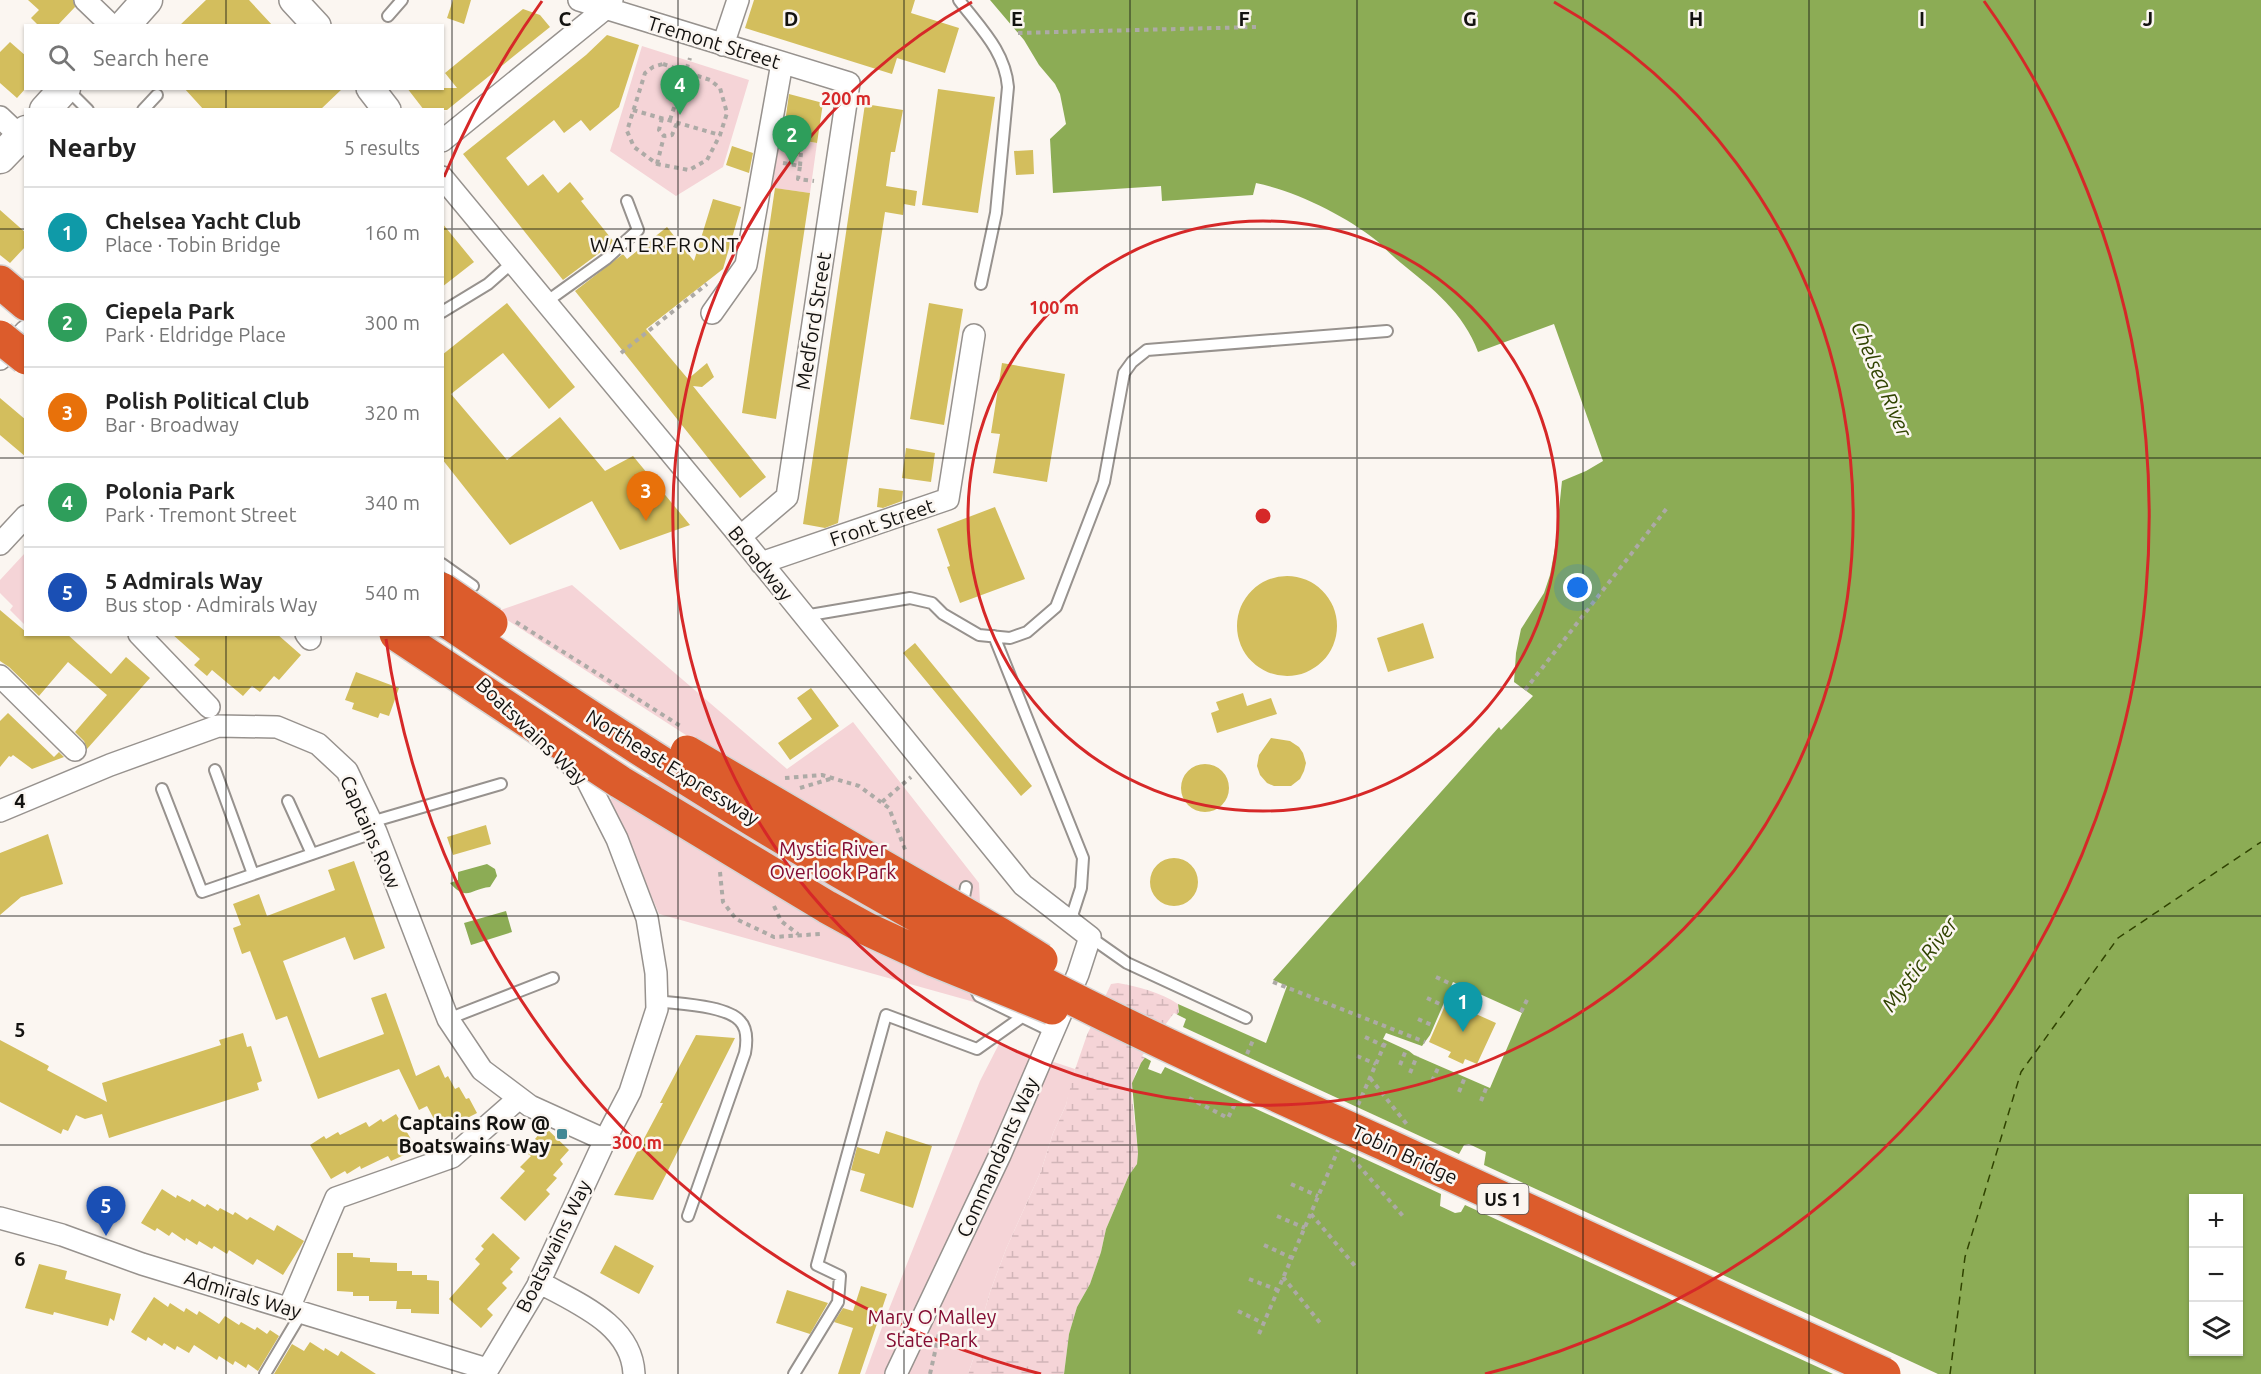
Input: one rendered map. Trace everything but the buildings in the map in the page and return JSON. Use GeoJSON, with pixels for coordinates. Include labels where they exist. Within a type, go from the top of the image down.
{"type":"FeatureCollection","features":[{"type":"Feature","properties":{"kind":"highway"},"geometry":{"type":"LineString","coordinates":[[0,282],[24,302]]}},
{"type":"Feature","properties":{"kind":"highway"},"geometry":{"type":"LineString","coordinates":[[0,337],[24,356]]}},
{"type":"Feature","properties":{"kind":"highway"},"geometry":{"type":"LineString","coordinates":[[458,588],[673,743],[1022,947],[1133,1028]]}},
{"type":"Feature","properties":{"kind":"highway","name":"Northeast Expressway"},"geometry":{"type":"LineString","coordinates":[[444,619],[636,746],[805,849],[1005,963],[1133,1028]]}},
{"type":"Feature","properties":{"kind":"highway"},"geometry":{"type":"LineString","coordinates":[[399,636],[630,788],[867,929],[1038,1004],[1133,1028]]}},
{"type":"Feature","properties":{"kind":"highway","name":"Tobin Bridge"},"geometry":{"type":"LineString","coordinates":[[1133,1028],[1884,1374]]}},
{"type":"Feature","properties":{"kind":"main road"},"geometry":{"type":"LineString","coordinates":[[126,24],[147,0]]}},
{"type":"Feature","properties":{"kind":"main road"},"geometry":{"type":"LineString","coordinates":[[47,108],[64,90]]}},
{"type":"Feature","properties":{"kind":"main road"},"geometry":{"type":"LineString","coordinates":[[0,158],[18,131]]}},
{"type":"Feature","properties":{"kind":"street"},"geometry":{"type":"LineString","coordinates":[[85,0],[110,24]]}},
{"type":"Feature","properties":{"kind":"street"},"geometry":{"type":"LineString","coordinates":[[293,0],[314,24]]}},
{"type":"Feature","properties":{"kind":"street","name":"Tremont Street"},"geometry":{"type":"LineString","coordinates":[[579,0],[609,4],[723,45],[849,83]]}},
{"type":"Feature","properties":{"kind":"street"},"geometry":{"type":"LineString","coordinates":[[723,45],[738,0]]}},
{"type":"Feature","properties":{"kind":"street"},"geometry":{"type":"LineString","coordinates":[[444,139],[609,4]]}},
{"type":"Feature","properties":{"kind":"street"},"geometry":{"type":"LineString","coordinates":[[712,313],[746,265],[782,63]]}},
{"type":"Feature","properties":{"kind":"street","name":"Medford Street"},"geometry":{"type":"LineString","coordinates":[[740,537],[787,497],[849,83]]}},
{"type":"Feature","properties":{"kind":"street"},"geometry":{"type":"LineString","coordinates":[[372,90],[385,108]]}},
{"type":"Feature","properties":{"kind":"street","name":"Broadway"},"geometry":{"type":"LineString","coordinates":[[444,179],[740,537],[1023,885],[1090,938]]}},
{"type":"Feature","properties":{"kind":"street"},"geometry":{"type":"LineString","coordinates":[[0,358],[24,333]]}},
{"type":"Feature","properties":{"kind":"street","name":"Front Street"},"geometry":{"type":"LineString","coordinates":[[761,563],[948,499],[974,334]]}},
{"type":"Feature","properties":{"kind":"street"},"geometry":{"type":"LineString","coordinates":[[0,544],[24,522]]}},
{"type":"Feature","properties":{"kind":"street"},"geometry":{"type":"LineString","coordinates":[[141,636],[209,707]]}},
{"type":"Feature","properties":{"kind":"street","name":"Boatswains Way"},"geometry":{"type":"LineString","coordinates":[[427,636],[498,693],[586,778],[617,839],[647,918],[656,973],[657,1009],[630,1092],[605,1140],[539,1282],[486,1372]]}},
{"type":"Feature","properties":{"kind":"street"},"geometry":{"type":"LineString","coordinates":[[0,675],[75,750]]}},
{"type":"Feature","properties":{"kind":"street","name":"Captains Row"},"geometry":{"type":"LineString","coordinates":[[0,811],[110,765],[218,726],[277,727],[318,744],[347,771],[373,827],[448,1019],[482,1070],[530,1106],[605,1140]]}},
{"type":"Feature","properties":{"kind":"street","name":"Commandants Way"},"geometry":{"type":"LineString","coordinates":[[896,1374],[1000,1155],[1078,974],[1090,938]]}},
{"type":"Feature","properties":{"kind":"street"},"geometry":{"type":"LineString","coordinates":[[295,1310],[336,1198],[452,1157],[519,1098]]}},
{"type":"Feature","properties":{"kind":"street","name":"Admirals Way"},"geometry":{"type":"LineString","coordinates":[[0,1218],[62,1235],[142,1264],[295,1310],[486,1372]]}},
{"type":"Feature","properties":{"kind":"street"},"geometry":{"type":"LineString","coordinates":[[539,1282],[601,1317],[617,1332],[626,1344],[634,1363],[634,1374]]}},
{"type":"Feature","properties":{"kind":"lane"},"geometry":{"type":"LineString","coordinates":[[388,16],[402,0]]}},
{"type":"Feature","properties":{"kind":"lane"},"geometry":{"type":"LineString","coordinates":[[959,0],[999,53],[1007,75],[1008,87],[996,213],[981,284]]}},
{"type":"Feature","properties":{"kind":"lane"},"geometry":{"type":"LineString","coordinates":[[68,90],[86,108]]}},
{"type":"Feature","properties":{"kind":"lane"},"geometry":{"type":"LineString","coordinates":[[145,108],[157,95]]}},
{"type":"Feature","properties":{"kind":"lane"},"geometry":{"type":"LineString","coordinates":[[546,302],[606,259],[638,230],[627,201]]}},
{"type":"Feature","properties":{"kind":"lane"},"geometry":{"type":"LineString","coordinates":[[444,311],[488,284],[513,262]]}},
{"type":"Feature","properties":{"kind":"lane"},"geometry":{"type":"LineString","coordinates":[[804,616],[910,598],[932,603],[943,614],[980,635],[1010,638],[1027,632],[1056,607],[1104,482],[1124,373],[1132,362],[1147,350],[1387,331]]}},
{"type":"Feature","properties":{"kind":"lane"},"geometry":{"type":"LineString","coordinates":[[444,567],[458,588]]}},
{"type":"Feature","properties":{"kind":"lane"},"geometry":{"type":"LineString","coordinates":[[994,636],[1083,858],[1081,888],[1070,922]]}},
{"type":"Feature","properties":{"kind":"lane"},"geometry":{"type":"LineString","coordinates":[[215,770],[253,874]]}},
{"type":"Feature","properties":{"kind":"lane"},"geometry":{"type":"LineString","coordinates":[[162,789],[202,892],[312,854],[373,827],[501,784]]}},
{"type":"Feature","properties":{"kind":"lane"},"geometry":{"type":"LineString","coordinates":[[288,801],[312,854]]}},
{"type":"Feature","properties":{"kind":"lane"},"geometry":{"type":"LineString","coordinates":[[966,887],[954,940],[979,996],[1053,1032]]}},
{"type":"Feature","properties":{"kind":"lane"},"geometry":{"type":"LineString","coordinates":[[1090,938],[1127,963],[1246,1018]]}},
{"type":"Feature","properties":{"kind":"lane"},"geometry":{"type":"LineString","coordinates":[[448,1019],[554,978]]}},
{"type":"Feature","properties":{"kind":"lane"},"geometry":{"type":"LineString","coordinates":[[657,1001],[725,1011],[740,1021],[747,1037],[745,1053],[688,1216]]}},
{"type":"Feature","properties":{"kind":"lane"},"geometry":{"type":"LineString","coordinates":[[794,1374],[838,1302],[840,1276],[817,1265],[886,1015],[977,1049],[1022,1017]]}},
{"type":"Feature","properties":{"kind":"lane"},"geometry":{"type":"LineString","coordinates":[[265,1374],[295,1310]]}},
{"type":"Feature","properties":{"kind":"path"},"geometry":{"type":"LineString","coordinates":[[1018,33],[1256,27]]}},
{"type":"Feature","properties":{"kind":"path"},"geometry":{"type":"LineString","coordinates":[[670,121],[690,58]]}},
{"type":"Feature","properties":{"kind":"path"},"geometry":{"type":"LineString","coordinates":[[663,64],[686,72],[710,80],[720,88],[727,112],[720,135],[707,160],[689,170],[657,165],[634,147],[627,131],[645,73],[652,67],[663,64]]}},
{"type":"Feature","properties":{"kind":"path"},"geometry":{"type":"LineString","coordinates":[[633,110],[720,135]]}},
{"type":"Feature","properties":{"kind":"path"},"geometry":{"type":"LineString","coordinates":[[662,118],[659,130],[664,136]]}},
{"type":"Feature","properties":{"kind":"path"},"geometry":{"type":"LineString","coordinates":[[664,136],[674,133],[677,123]]}},
{"type":"Feature","properties":{"kind":"path"},"geometry":{"type":"LineString","coordinates":[[657,165],[664,136]]}},
{"type":"Feature","properties":{"kind":"path"},"geometry":{"type":"LineString","coordinates":[[801,153],[798,179],[814,181]]}},
{"type":"Feature","properties":{"kind":"path"},"geometry":{"type":"LineString","coordinates":[[764,160],[800,166]]}},
{"type":"Feature","properties":{"kind":"path"},"geometry":{"type":"LineString","coordinates":[[621,353],[714,278]]}},
{"type":"Feature","properties":{"kind":"path"},"geometry":{"type":"LineString","coordinates":[[1525,690],[1667,508]]}},
{"type":"Feature","properties":{"kind":"path"},"geometry":{"type":"LineString","coordinates":[[510,618],[687,730]]}},
{"type":"Feature","properties":{"kind":"path"},"geometry":{"type":"LineString","coordinates":[[882,802],[925,765]]}},
{"type":"Feature","properties":{"kind":"path"},"geometry":{"type":"LineString","coordinates":[[1436,977],[1452,984]]}},
{"type":"Feature","properties":{"kind":"path"},"geometry":{"type":"LineString","coordinates":[[1273,982],[1425,1042]]}},
{"type":"Feature","properties":{"kind":"path"},"geometry":{"type":"LineString","coordinates":[[1427,998],[1443,1005]]}},
{"type":"Feature","properties":{"kind":"path"},"geometry":{"type":"LineString","coordinates":[[1521,1012],[1528,998]]}},
{"type":"Feature","properties":{"kind":"path"},"geometry":{"type":"LineString","coordinates":[[1418,1019],[1434,1026]]}},
{"type":"Feature","properties":{"kind":"path"},"geometry":{"type":"LineString","coordinates":[[1356,1111],[1385,1043],[1365,1037]]}},
{"type":"Feature","properties":{"kind":"path"},"geometry":{"type":"LineString","coordinates":[[1244,1062],[1254,1038]]}},
{"type":"Feature","properties":{"kind":"path"},"geometry":{"type":"LineString","coordinates":[[1400,1065],[1406,1050]]}},
{"type":"Feature","properties":{"kind":"path"},"geometry":{"type":"LineString","coordinates":[[1357,1056],[1376,1064]]}},
{"type":"Feature","properties":{"kind":"path"},"geometry":{"type":"LineString","coordinates":[[1410,1073],[1417,1056]]}},
{"type":"Feature","properties":{"kind":"path"},"geometry":{"type":"LineString","coordinates":[[1432,1081],[1439,1066]]}},
{"type":"Feature","properties":{"kind":"path"},"geometry":{"type":"LineString","coordinates":[[1459,1092],[1466,1077]]}},
{"type":"Feature","properties":{"kind":"path"},"geometry":{"type":"LineString","coordinates":[[1370,1078],[1412,1131]]}},
{"type":"Feature","properties":{"kind":"path"},"geometry":{"type":"LineString","coordinates":[[1481,1101],[1487,1086]]}},
{"type":"Feature","properties":{"kind":"path"},"geometry":{"type":"LineString","coordinates":[[1258,1334],[1341,1145]]}},
{"type":"Feature","properties":{"kind":"path"},"geometry":{"type":"LineString","coordinates":[[1348,1154],[1402,1216]]}},
{"type":"Feature","properties":{"kind":"path"},"geometry":{"type":"LineString","coordinates":[[1291,1184],[1318,1196]]}},
{"type":"Feature","properties":{"kind":"path"},"geometry":{"type":"LineString","coordinates":[[1311,1213],[1355,1266]]}},
{"type":"Feature","properties":{"kind":"path"},"geometry":{"type":"LineString","coordinates":[[1277,1216],[1305,1228]]}},
{"type":"Feature","properties":{"kind":"path"},"geometry":{"type":"LineString","coordinates":[[1264,1245],[1292,1258]]}},
{"type":"Feature","properties":{"kind":"path"},"geometry":{"type":"LineString","coordinates":[[1283,1277],[1321,1324]]}},
{"type":"Feature","properties":{"kind":"path"},"geometry":{"type":"LineString","coordinates":[[1250,1279],[1278,1290]]}},
{"type":"Feature","properties":{"kind":"path"},"geometry":{"type":"LineString","coordinates":[[1238,1311],[1263,1323]]}},
{"type":"Feature","properties":{"kind":"green space"},"geometry":{"type":"Polygon","coordinates":[[[642,46],[749,80],[723,167],[676,196],[610,151],[642,46]]]}},
{"type":"Feature","properties":{"kind":"green space"},"geometry":{"type":"Polygon","coordinates":[[[774,136],[817,143],[810,193],[767,187],[774,136]]]}},
{"type":"Feature","properties":{"kind":"green space"},"geometry":{"type":"Polygon","coordinates":[[[24,554],[24,624],[10,610],[13,606],[0,593],[0,580],[24,554]]]}},
{"type":"Feature","properties":{"kind":"green space","name":"Mystic River Overlook Park"},"geometry":{"type":"Polygon","coordinates":[[[572,585],[787,769],[853,722],[979,883],[985,1005],[659,914],[610,799],[703,746],[495,612],[572,585]]]}},
{"type":"Feature","properties":{"kind":"green space"},"geometry":{"type":"Polygon","coordinates":[[[1118,983],[1164,996],[1178,1004],[1179,1012],[1136,1071],[1132,1097],[1138,1153],[1137,1164],[1129,1175],[1106,1229],[1090,1284],[1077,1307],[1069,1334],[1064,1374],[968,1374],[977,1348],[978,1334],[990,1292],[1066,1105],[1070,1084],[1087,1035],[1111,984],[1118,983]]]}},
{"type":"Feature","properties":{"kind":"green space","name":"Mary O'Malley State Park"},"geometry":{"type":"Polygon","coordinates":[[[999,1044],[1075,1069],[1066,1105],[1053,1133],[1041,1171],[1006,1249],[990,1292],[978,1334],[977,1348],[968,1374],[865,1374],[980,1081],[999,1044]]]}},
{"type":"Feature","properties":{"kind":"water"},"geometry":{"type":"Polygon","coordinates":[[[990,0],[2261,0],[2261,1374],[1064,1374],[1069,1334],[1077,1307],[1090,1284],[1106,1229],[1129,1175],[1137,1164],[1132,1083],[1141,1063],[1179,1012],[1178,1004],[1266,1043],[1287,986],[1273,980],[1499,727],[1501,730],[1533,696],[1514,682],[1516,653],[1521,629],[1544,593],[1550,575],[1562,481],[1603,461],[1554,324],[1478,352],[1464,325],[1446,302],[1364,231],[1319,205],[1256,183],[1253,195],[1162,201],[1161,186],[1053,193],[1050,139],[1066,124],[1060,94],[1055,84],[1039,65],[1024,40],[990,0]]]}},
{"type":"Feature","properties":{"kind":"water"},"geometry":{"type":"Polygon","coordinates":[[[487,864],[495,869],[497,876],[490,887],[465,893],[450,883],[458,880],[458,872],[487,864]]]}},
{"type":"Feature","properties":{"kind":"water"},"geometry":{"type":"Polygon","coordinates":[[[506,911],[512,932],[471,945],[464,923],[506,911]]]}},
{"type":"Feature","properties":{"kind":"pier"},"geometry":{"type":"Polygon","coordinates":[[[1453,982],[1522,1013],[1490,1088],[1383,1039],[1386,1033],[1422,1046],[1430,1035],[1453,982]]]}},
{"type":"Feature","properties":{"kind":"pier"},"geometry":{"type":"Polygon","coordinates":[[[1174,1013],[1186,1019],[1183,1027],[1459,1154],[1464,1145],[1469,1144],[1486,1152],[1484,1165],[1938,1374],[1833,1374],[1465,1205],[1461,1212],[1455,1213],[1440,1206],[1441,1194],[1165,1067],[1161,1074],[1148,1069],[1151,1061],[1142,1056],[1174,1013]]]}},
{"type":"Feature","properties":{"kind":"ferry route"},"geometry":{"type":"LineString","coordinates":[[1950,1374],[1965,1257],[2021,1072],[2118,938],[2261,842]]}},
{"type":"Feature","properties":{"kind":"place","name":"Polonia Park"},"geometry":{"type":"Point","coordinates":[680,115]}},
{"type":"Feature","properties":{"kind":"place","name":"Ciepela Park"},"geometry":{"type":"Point","coordinates":[792,165]}},
{"type":"Feature","properties":{"kind":"place","name":"Polish Political Club"},"geometry":{"type":"Point","coordinates":[646,521]}},
{"type":"Feature","properties":{"kind":"place","name":"Chelsea Yacht Club"},"geometry":{"type":"Point","coordinates":[1463,1032]}},
{"type":"Feature","properties":{"kind":"place","name":"Captains Row @ Boatswains Way"},"geometry":{"type":"Point","coordinates":[562,1134]}},
{"type":"Feature","properties":{"kind":"place","name":"5 Admirals Way"},"geometry":{"type":"Point","coordinates":[106,1236]}},
{"type":"Feature","properties":{"kind":"district","name":"WATERFRONT"},"geometry":{"type":"Point","coordinates":[665,244]}},
{"type":"Feature","properties":{"kind":"water label","name":"Chelsea River"},"geometry":{"type":"Point","coordinates":[1882,379]}},
{"type":"Feature","properties":{"kind":"water label","name":"Mystic River"},"geometry":{"type":"Point","coordinates":[1919,964]}}]}
